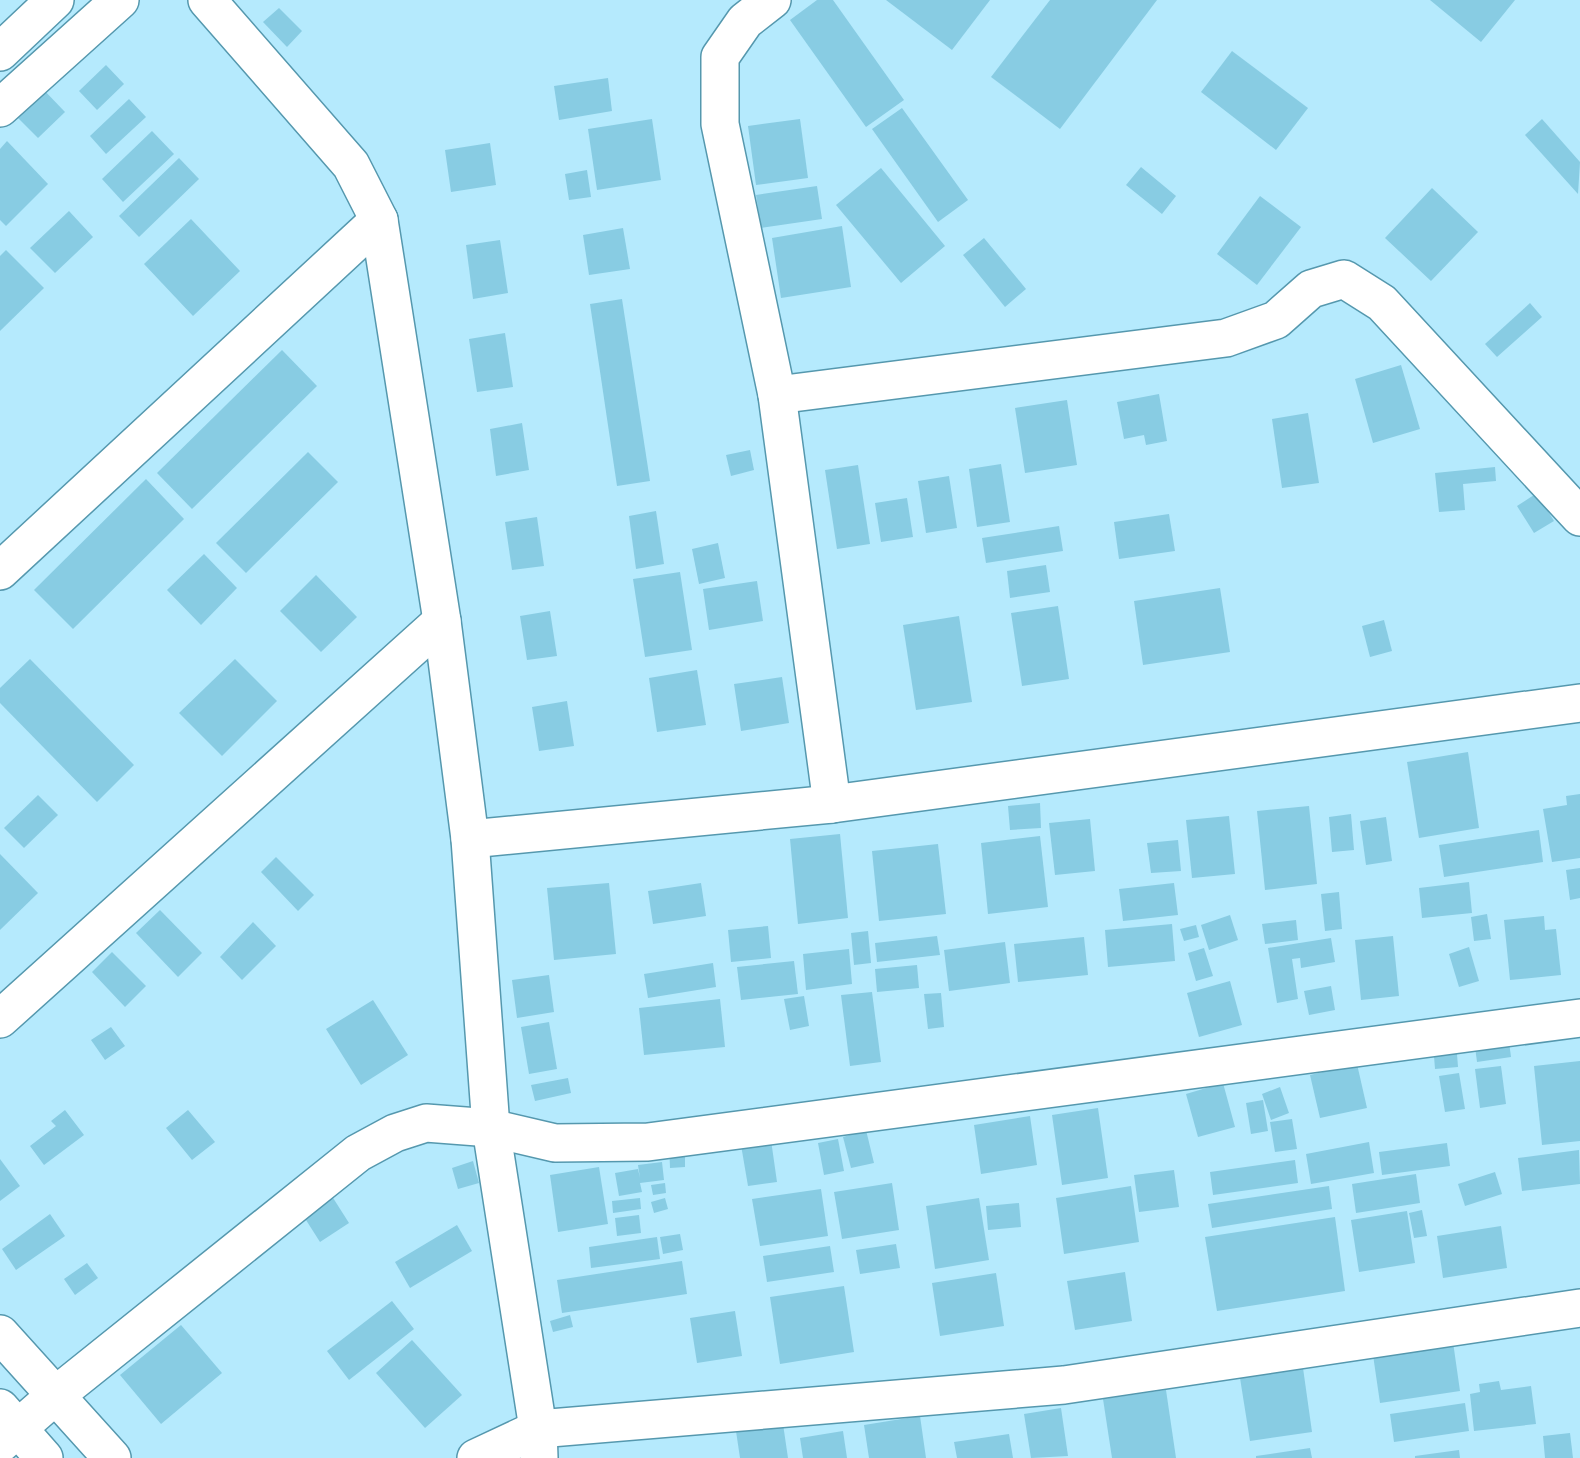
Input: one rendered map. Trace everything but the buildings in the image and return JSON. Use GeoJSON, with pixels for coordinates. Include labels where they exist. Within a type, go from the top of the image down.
{"type":"FeatureCollection","features":[{"type":"Feature","properties":{"kind":"street"},"geometry":{"type":"LineString","coordinates":[[0,52],[55,0]]}},
{"type":"Feature","properties":{"kind":"street"},"geometry":{"type":"LineString","coordinates":[[0,108],[120,0]]}},
{"type":"Feature","properties":{"kind":"street"},"geometry":{"type":"LineString","coordinates":[[207,0],[351,165],[379,220],[442,621],[470,839],[491,1128],[539,1443]]}},
{"type":"Feature","properties":{"kind":"street"},"geometry":{"type":"LineString","coordinates":[[772,0],[746,21],[720,57],[720,124],[777,395],[832,804]]}},
{"type":"Feature","properties":{"kind":"street"},"geometry":{"type":"LineString","coordinates":[[0,571],[379,220]]}},
{"type":"Feature","properties":{"kind":"street"},"geometry":{"type":"LineString","coordinates":[[777,395],[1226,338],[1276,320],[1311,289],[1344,279],[1382,303],[1580,517]]}},
{"type":"Feature","properties":{"kind":"street"},"geometry":{"type":"LineString","coordinates":[[0,1019],[442,621]]}},
{"type":"Feature","properties":{"kind":"street"},"geometry":{"type":"LineString","coordinates":[[470,839],[832,804],[1580,703]]}},
{"type":"Feature","properties":{"kind":"street"},"geometry":{"type":"LineString","coordinates":[[44,1458],[6,1427],[56,1395],[358,1153],[395,1133],[426,1123],[491,1128],[555,1143],[648,1142],[1580,1018]]}},
{"type":"Feature","properties":{"kind":"street"},"geometry":{"type":"LineString","coordinates":[[476,1458],[539,1443],[1064,1385],[1580,1308]]}},
{"type":"Feature","properties":{"kind":"street"},"geometry":{"type":"LineString","coordinates":[[0,1334],[112,1458]]}}]}
